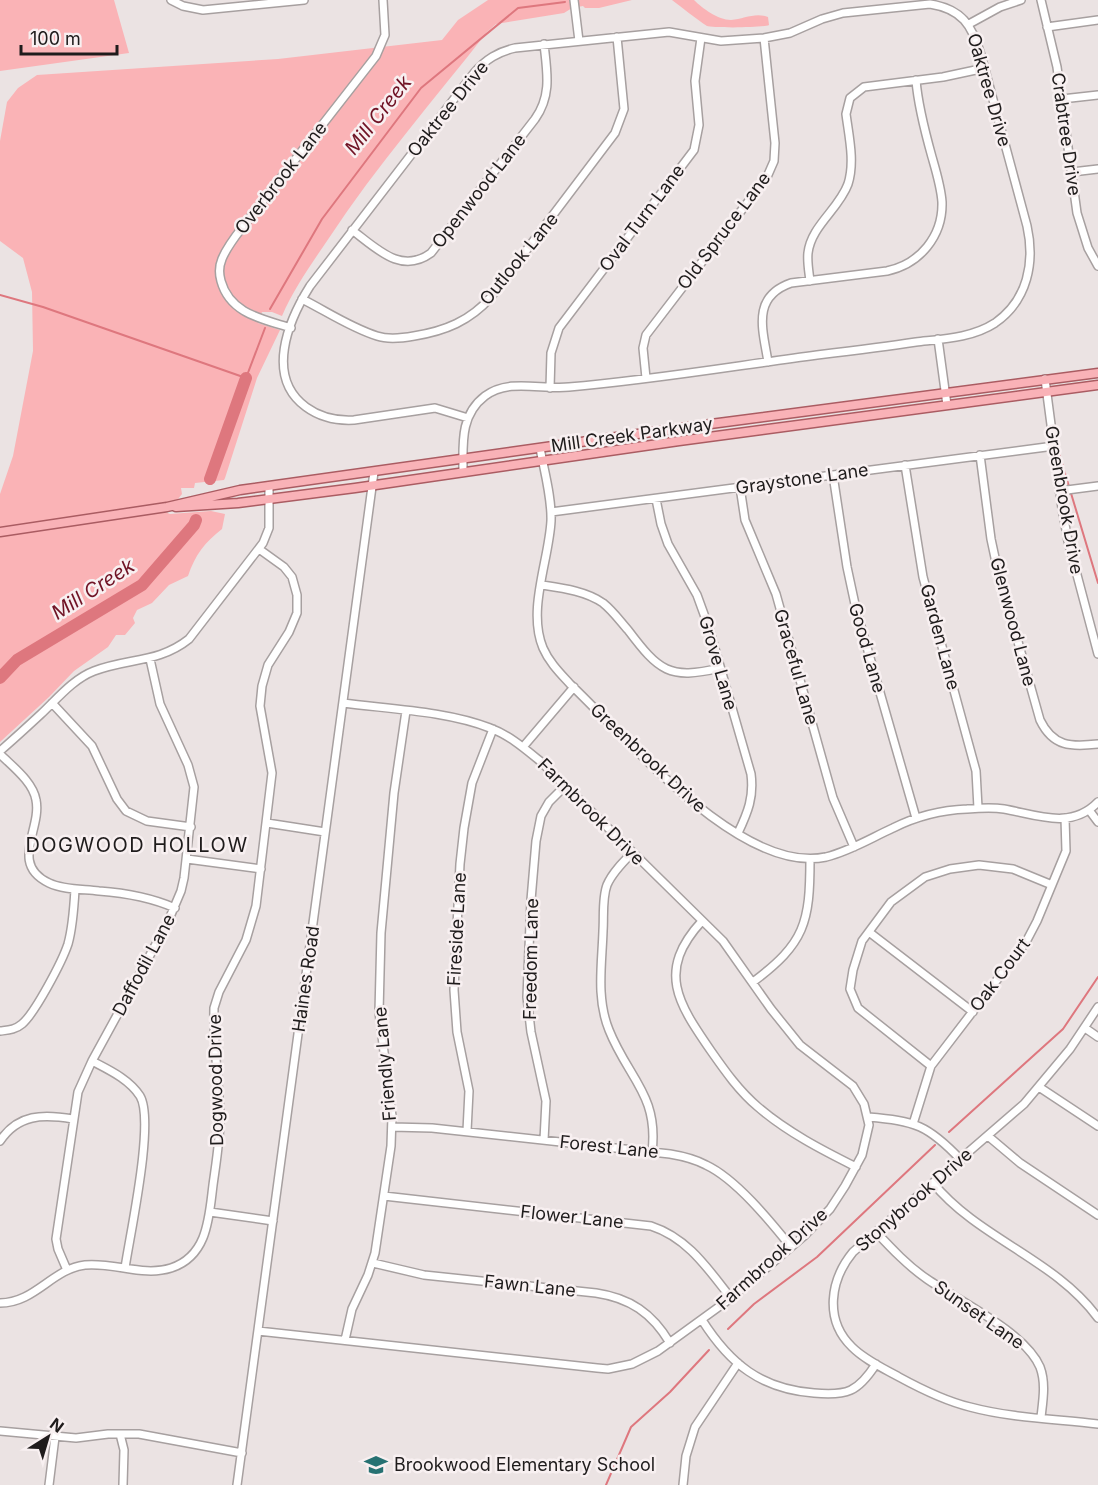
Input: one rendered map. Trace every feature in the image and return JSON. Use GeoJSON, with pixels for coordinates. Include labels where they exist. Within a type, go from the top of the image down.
{"type":"FeatureCollection","features":[{"type":"Feature","properties":{"kind":"main road","name":"Mill Creek Parkway"},"geometry":{"type":"LineString","coordinates":[[0,532],[167,507],[240,490],[1098,373]]}},
{"type":"Feature","properties":{"kind":"main road","name":"Mill Creek Parkway"},"geometry":{"type":"LineString","coordinates":[[167,507],[187,508],[270,499],[1098,385]]}},
{"type":"Feature","properties":{"kind":"street"},"geometry":{"type":"LineString","coordinates":[[171,0],[183,6],[203,10],[304,0]]}},
{"type":"Feature","properties":{"kind":"street","name":"Overbrook Lane"},"geometry":{"type":"LineString","coordinates":[[291,328],[235,306],[223,288],[220,264],[229,246],[248,220],[376,56],[385,35],[383,0]]}},
{"type":"Feature","properties":{"kind":"street"},"geometry":{"type":"LineString","coordinates":[[574,0],[579,41]]}},
{"type":"Feature","properties":{"kind":"street"},"geometry":{"type":"LineString","coordinates":[[969,24],[1000,7],[1021,0]]}},
{"type":"Feature","properties":{"kind":"street","name":"Crabtree Drive"},"geometry":{"type":"LineString","coordinates":[[1041,0],[1062,99],[1077,213],[1083,234],[1098,266]]}},
{"type":"Feature","properties":{"kind":"street","name":"Oaktree Drive"},"geometry":{"type":"LineString","coordinates":[[930,4],[955,12],[969,24],[976,37],[1029,238],[1029,271],[1019,297],[1000,319],[975,332],[938,339],[646,378],[550,388],[515,386],[496,390],[478,401],[468,418],[435,408],[342,421],[319,415],[300,402],[287,382],[283,362],[284,347],[291,328],[302,299],[352,230],[482,64],[503,51],[544,44],[669,32],[734,41],[765,38],[790,33],[822,19],[843,13],[930,4]]}},
{"type":"Feature","properties":{"kind":"street"},"geometry":{"type":"LineString","coordinates":[[1047,27],[1098,21]]}},
{"type":"Feature","properties":{"kind":"street","name":"Outlook Lane"},"geometry":{"type":"LineString","coordinates":[[302,299],[363,330],[392,338],[453,327],[477,311],[491,297],[615,133],[624,109],[617,37]]}},
{"type":"Feature","properties":{"kind":"street","name":"Oval Turn Lane"},"geometry":{"type":"LineString","coordinates":[[550,388],[551,353],[559,328],[694,150],[699,125],[695,81],[701,38]]}},
{"type":"Feature","properties":{"kind":"street","name":"Old Spruce Lane"},"geometry":{"type":"LineString","coordinates":[[646,378],[643,348],[646,335],[771,169],[775,143],[765,38]]}},
{"type":"Feature","properties":{"kind":"street","name":"Openwood Lane"},"geometry":{"type":"LineString","coordinates":[[352,230],[379,251],[396,260],[416,260],[431,253],[535,119],[544,104],[548,86],[544,44]]}},
{"type":"Feature","properties":{"kind":"street"},"geometry":{"type":"LineString","coordinates":[[810,281],[808,253],[810,245],[817,231],[840,200],[851,172],[846,114],[850,98],[859,90],[870,85],[943,77],[984,68]]}},
{"type":"Feature","properties":{"kind":"street"},"geometry":{"type":"LineString","coordinates":[[768,362],[761,320],[765,305],[774,293],[784,286],[887,271],[902,266],[919,255],[935,235],[940,220],[942,200],[920,111],[916,80]]}},
{"type":"Feature","properties":{"kind":"street"},"geometry":{"type":"LineString","coordinates":[[1062,99],[1098,95]]}},
{"type":"Feature","properties":{"kind":"street"},"geometry":{"type":"LineString","coordinates":[[1072,172],[1098,169]]}},
{"type":"Feature","properties":{"kind":"street"},"geometry":{"type":"LineString","coordinates":[[938,339],[947,405]]}},
{"type":"Feature","properties":{"kind":"street","name":"Greenbrook Drive"},"geometry":{"type":"LineString","coordinates":[[1045,380],[1059,491],[1068,541],[1098,654]]}},
{"type":"Feature","properties":{"kind":"street"},"geometry":{"type":"LineString","coordinates":[[463,471],[464,434],[468,418]]}},
{"type":"Feature","properties":{"kind":"street","name":"Graystone Lane"},"geometry":{"type":"LineString","coordinates":[[551,513],[1054,446]]}},
{"type":"Feature","properties":{"kind":"street","name":"Greenbrook Drive"},"geometry":{"type":"LineString","coordinates":[[540,448],[551,513],[550,539],[537,616],[541,643],[548,658],[574,687],[687,798],[713,818],[771,851],[810,859],[829,856],[854,847],[916,818],[943,811],[978,808],[1002,809],[1046,818],[1065,818],[1082,815],[1098,802]]}},
{"type":"Feature","properties":{"kind":"street","name":"Glenwood Lane"},"geometry":{"type":"LineString","coordinates":[[980,455],[997,567],[1040,720],[1047,733],[1063,744],[1098,744]]}},
{"type":"Feature","properties":{"kind":"street","name":"Garden Lane"},"geometry":{"type":"LineString","coordinates":[[905,465],[923,578],[976,771],[978,808]]}},
{"type":"Feature","properties":{"kind":"street","name":"Haines Road"},"geometry":{"type":"LineString","coordinates":[[237,1485],[374,472]]}},
{"type":"Feature","properties":{"kind":"street","name":"Good Lane"},"geometry":{"type":"LineString","coordinates":[[833,474],[846,567],[856,609],[916,818]]}},
{"type":"Feature","properties":{"kind":"street"},"geometry":{"type":"LineString","coordinates":[[175,908],[138,896],[75,889],[51,884],[42,879],[33,869],[29,858],[36,800],[31,787],[0,753],[78,680],[94,671],[150,659],[170,652],[189,639],[259,549],[269,528],[269,486]]}},
{"type":"Feature","properties":{"kind":"street"},"geometry":{"type":"LineString","coordinates":[[1059,491],[1098,486]]}},
{"type":"Feature","properties":{"kind":"street","name":"Graceful Lane"},"geometry":{"type":"LineString","coordinates":[[740,487],[746,520],[776,594],[833,798],[854,847]]}},
{"type":"Feature","properties":{"kind":"street","name":"Grove Lane"},"geometry":{"type":"LineString","coordinates":[[656,498],[664,534],[701,605],[753,785],[751,803],[738,833]]}},
{"type":"Feature","properties":{"kind":"street","name":"Dogwood Drive"},"geometry":{"type":"LineString","coordinates":[[0,1303],[20,1301],[67,1270],[90,1264],[162,1271],[190,1258],[200,1245],[205,1233],[210,1212],[220,1124],[214,1008],[219,992],[252,924],[272,773],[260,706],[262,686],[268,665],[294,622],[298,604],[292,577],[284,567],[259,549]]}},
{"type":"Feature","properties":{"kind":"street"},"geometry":{"type":"LineString","coordinates":[[542,585],[578,592],[603,603],[617,616],[651,658],[664,668],[685,674],[720,668]]}},
{"type":"Feature","properties":{"kind":"street","name":"Daffodil Lane"},"geometry":{"type":"LineString","coordinates":[[67,1270],[56,1239],[78,1092],[92,1061],[175,908],[187,859],[195,795],[192,776],[160,704],[150,659]]}},
{"type":"Feature","properties":{"kind":"street"},"geometry":{"type":"LineString","coordinates":[[523,747],[574,687]]}},
{"type":"Feature","properties":{"kind":"street"},"geometry":{"type":"LineString","coordinates":[[52,703],[92,746],[117,799],[126,811],[147,820],[191,827]]}},
{"type":"Feature","properties":{"kind":"street","name":"Farmbrook Drive"},"geometry":{"type":"LineString","coordinates":[[258,1331],[608,1369],[632,1364],[670,1343],[702,1320],[791,1247],[830,1209],[856,1167],[867,1139],[868,1117],[864,1104],[853,1086],[800,1045],[730,949],[523,747],[493,729],[458,718],[343,703]]}},
{"type":"Feature","properties":{"kind":"street","name":"Friendly Lane"},"geometry":{"type":"LineString","coordinates":[[345,1340],[352,1309],[372,1263],[384,1196],[392,1127],[378,1012],[381,933],[394,793],[406,711]]}},
{"type":"Feature","properties":{"kind":"street","name":"Fireside Lane"},"geometry":{"type":"LineString","coordinates":[[467,1131],[469,1091],[458,1041],[454,990],[459,875],[471,790],[493,729]]}},
{"type":"Feature","properties":{"kind":"street","name":"Freedom Lane"},"geometry":{"type":"LineString","coordinates":[[544,1140],[546,1101],[531,1032],[527,997],[531,900],[536,841],[541,816],[549,802],[565,786]]}},
{"type":"Feature","properties":{"kind":"street"},"geometry":{"type":"LineString","coordinates":[[1089,810],[1098,822]]}},
{"type":"Feature","properties":{"kind":"street","name":"Oak Court"},"geometry":{"type":"LineString","coordinates":[[913,1124],[931,1066],[1026,942],[1066,851],[1065,818]]}},
{"type":"Feature","properties":{"kind":"street"},"geometry":{"type":"LineString","coordinates":[[267,823],[325,832]]}},
{"type":"Feature","properties":{"kind":"street"},"geometry":{"type":"LineString","coordinates":[[632,853],[617,870],[606,889],[601,973],[602,1002],[609,1030],[650,1107],[654,1129],[652,1152]]}},
{"type":"Feature","properties":{"kind":"street"},"geometry":{"type":"LineString","coordinates":[[187,859],[261,869]]}},
{"type":"Feature","properties":{"kind":"street"},"geometry":{"type":"LineString","coordinates":[[753,982],[790,949],[802,928],[809,906],[810,859]]}},
{"type":"Feature","properties":{"kind":"street"},"geometry":{"type":"LineString","coordinates":[[931,1066],[858,1008],[850,989],[862,941],[868,932],[891,902],[925,877],[950,869],[979,865],[1013,869],[1053,885]]}},
{"type":"Feature","properties":{"kind":"street"},"geometry":{"type":"LineString","coordinates":[[0,1031],[14,1029],[27,1020],[60,962],[72,928],[75,889]]}},
{"type":"Feature","properties":{"kind":"street"},"geometry":{"type":"LineString","coordinates":[[702,921],[683,944],[678,960],[677,993],[683,1008],[722,1066],[757,1107],[802,1137],[856,1167]]}},
{"type":"Feature","properties":{"kind":"street"},"geometry":{"type":"LineString","coordinates":[[868,932],[973,1012]]}},
{"type":"Feature","properties":{"kind":"street","name":"Stonybrook Drive"},"geometry":{"type":"LineString","coordinates":[[1098,1007],[1085,1028],[1039,1087],[961,1160],[853,1252],[844,1263],[835,1282],[833,1302],[837,1323],[844,1338],[860,1354],[930,1393],[961,1405],[990,1411],[1098,1424]]}},
{"type":"Feature","properties":{"kind":"street"},"geometry":{"type":"LineString","coordinates":[[1085,1028],[1098,1037]]}},
{"type":"Feature","properties":{"kind":"street"},"geometry":{"type":"LineString","coordinates":[[92,1061],[133,1087],[140,1096],[145,1115],[142,1157],[125,1268]]}},
{"type":"Feature","properties":{"kind":"street"},"geometry":{"type":"LineString","coordinates":[[1039,1087],[1098,1126]]}},
{"type":"Feature","properties":{"kind":"street"},"geometry":{"type":"LineString","coordinates":[[0,1141],[10,1128],[31,1117],[73,1119]]}},
{"type":"Feature","properties":{"kind":"street"},"geometry":{"type":"LineString","coordinates":[[868,1117],[913,1124],[937,1136],[961,1160]]}},
{"type":"Feature","properties":{"kind":"street","name":"Forest Lane"},"geometry":{"type":"LineString","coordinates":[[392,1127],[467,1131],[685,1157],[716,1170],[747,1198],[791,1247]]}},
{"type":"Feature","properties":{"kind":"street"},"geometry":{"type":"LineString","coordinates":[[988,1136],[1020,1163],[1098,1215]]}},
{"type":"Feature","properties":{"kind":"street"},"geometry":{"type":"LineString","coordinates":[[933,1183],[963,1214],[1053,1274],[1077,1294],[1098,1318]]}},
{"type":"Feature","properties":{"kind":"street","name":"Flower Lane"},"geometry":{"type":"LineString","coordinates":[[384,1196],[651,1226],[673,1235],[689,1247],[731,1298]]}},
{"type":"Feature","properties":{"kind":"street"},"geometry":{"type":"LineString","coordinates":[[210,1212],[273,1221]]}},
{"type":"Feature","properties":{"kind":"street","name":"Sunset Lane"},"geometry":{"type":"LineString","coordinates":[[876,1232],[909,1266],[996,1323],[1026,1347],[1036,1361],[1044,1385],[1041,1417]]}},
{"type":"Feature","properties":{"kind":"street","name":"Fawn Lane"},"geometry":{"type":"LineString","coordinates":[[372,1263],[424,1275],[596,1293],[620,1298],[636,1305],[653,1319],[670,1343]]}},
{"type":"Feature","properties":{"kind":"street"},"geometry":{"type":"LineString","coordinates":[[702,1320],[718,1343],[738,1363],[758,1378],[778,1387],[842,1394],[856,1389],[868,1378],[876,1364]]}},
{"type":"Feature","properties":{"kind":"street"},"geometry":{"type":"LineString","coordinates":[[683,1485],[686,1456],[695,1427],[738,1363]]}},
{"type":"Feature","properties":{"kind":"street"},"geometry":{"type":"LineString","coordinates":[[0,1431],[88,1438],[120,1434],[149,1435],[242,1453]]}},
{"type":"Feature","properties":{"kind":"street"},"geometry":{"type":"LineString","coordinates":[[120,1434],[124,1450],[123,1485]]}},
{"type":"Feature","properties":{"kind":"street"},"geometry":{"type":"LineString","coordinates":[[49,1485],[55,1437]]}},
{"type":"Feature","properties":{"kind":"shaded area"},"geometry":{"type":"Polygon","coordinates":[[[0,0],[114,0],[129,53],[0,71],[0,0]]]}},
{"type":"Feature","properties":{"kind":"shaded area"},"geometry":{"type":"Polygon","coordinates":[[[488,0],[632,0],[599,8],[583,6],[572,8],[564,13],[496,24],[487,32],[347,211],[304,276],[282,316],[272,312],[262,312],[258,323],[280,330],[257,378],[224,480],[195,483],[194,488],[181,488],[182,494],[178,499],[160,510],[170,514],[211,511],[225,514],[222,529],[201,550],[188,576],[169,585],[152,603],[137,610],[133,618],[135,623],[125,635],[116,635],[108,647],[74,671],[0,742],[0,494],[13,456],[33,351],[32,292],[23,258],[0,241],[0,141],[7,102],[18,88],[37,75],[278,59],[442,40],[458,20],[488,0]]]}},
{"type":"Feature","properties":{"kind":"shaded area"},"geometry":{"type":"Polygon","coordinates":[[[672,0],[694,0],[711,13],[731,20],[754,15],[768,17],[769,25],[757,27],[707,26],[672,0]]]}},
{"type":"Feature","properties":{"kind":"waterway","name":"Mill Creek"},"geometry":{"type":"LineString","coordinates":[[270,309],[322,219],[421,88],[518,8],[565,2]]}},
{"type":"Feature","properties":{"kind":"waterway"},"geometry":{"type":"LineString","coordinates":[[0,295],[43,307],[246,378],[265,328]]}},
{"type":"Feature","properties":{"kind":"waterway","name":"Mill Creek"},"geometry":{"type":"LineString","coordinates":[[210,479],[246,378]]}},
{"type":"Feature","properties":{"kind":"waterway"},"geometry":{"type":"LineString","coordinates":[[1058,450],[1098,583]]}},
{"type":"Feature","properties":{"kind":"waterway","name":"Mill Creek"},"geometry":{"type":"LineString","coordinates":[[0,678],[17,660],[142,585],[196,520]]}},
{"type":"Feature","properties":{"kind":"waterway"},"geometry":{"type":"LineString","coordinates":[[949,1132],[1063,1029],[1098,977]]}},
{"type":"Feature","properties":{"kind":"waterway"},"geometry":{"type":"LineString","coordinates":[[728,1329],[754,1304],[817,1257],[935,1145]]}},
{"type":"Feature","properties":{"kind":"waterway"},"geometry":{"type":"LineString","coordinates":[[606,1485],[631,1427],[670,1392],[709,1350]]}},
{"type":"Feature","properties":{"kind":"place","name":"Brookwood Elementary School"},"geometry":{"type":"Point","coordinates":[376,1465]}},
{"type":"Feature","properties":{"kind":"district","name":"DOGWOOD HOLLOW"},"geometry":{"type":"Point","coordinates":[137,845]}}]}
